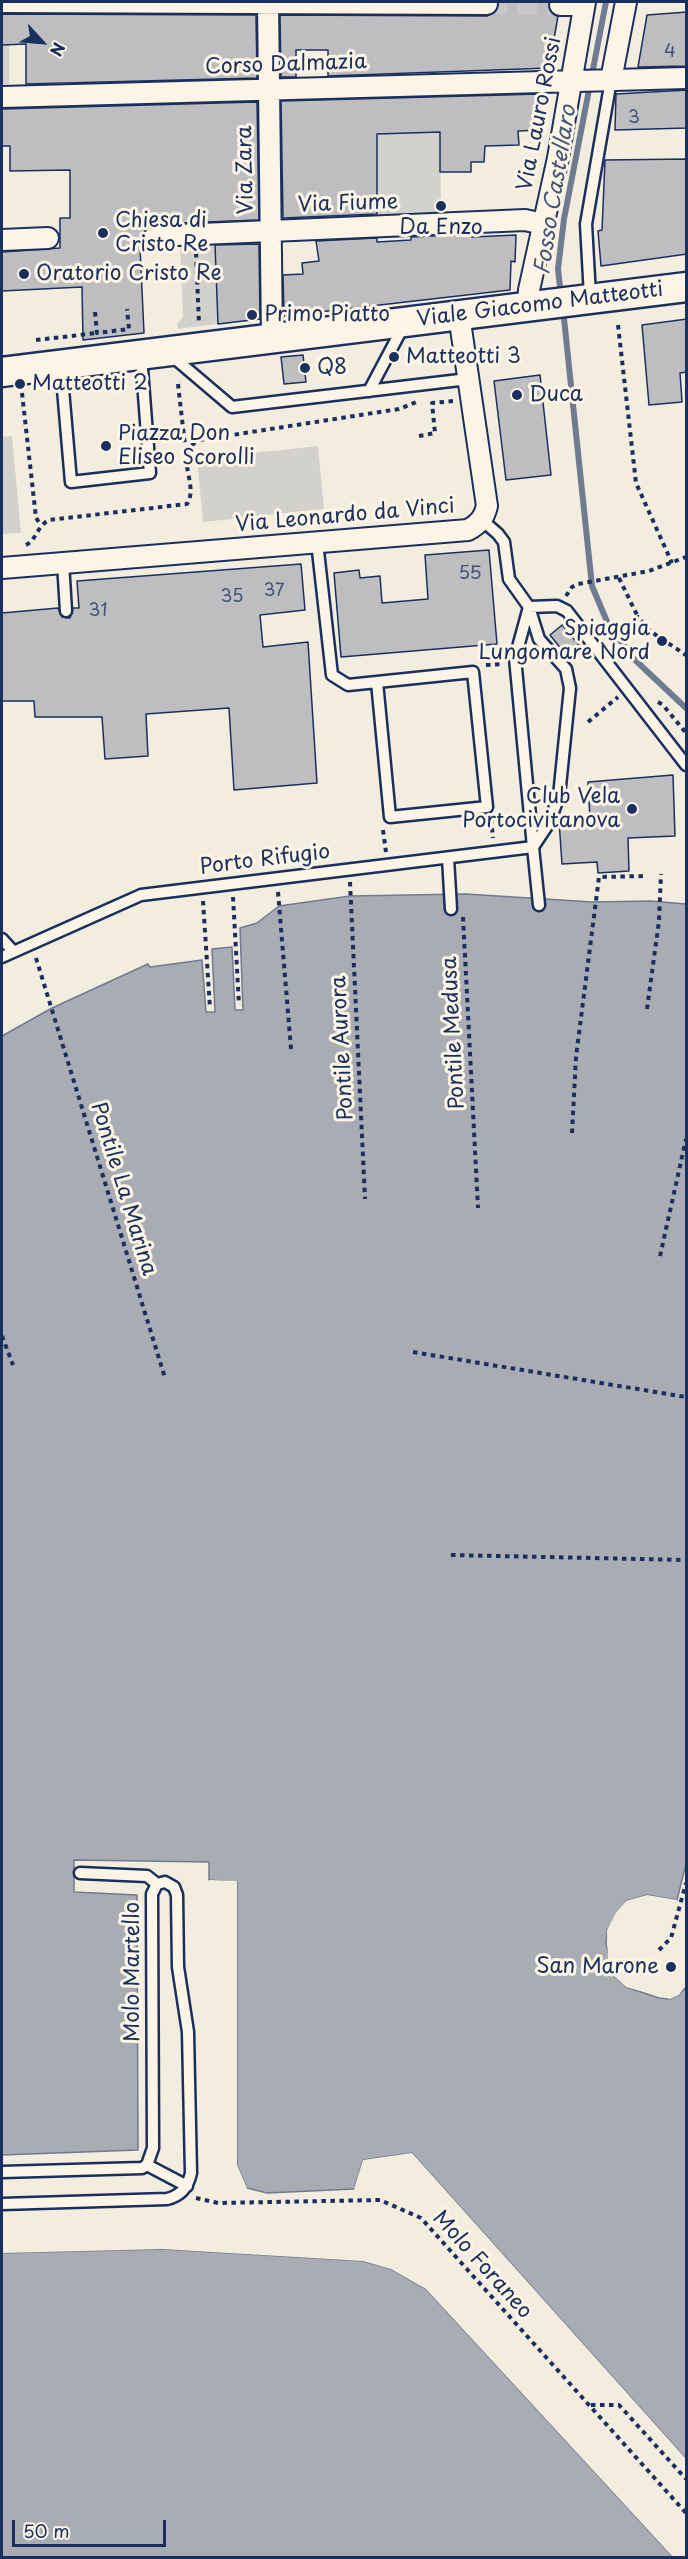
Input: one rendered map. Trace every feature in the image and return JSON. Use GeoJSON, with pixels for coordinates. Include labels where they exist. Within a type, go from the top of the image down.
{"type":"FeatureCollection","features":[{"type":"Feature","properties":{"kind":"street","name":"Via Zara"},"geometry":{"type":"LineString","coordinates":[[268,2],[272,339]]}},
{"type":"Feature","properties":{"kind":"street"},"geometry":{"type":"LineString","coordinates":[[606,80],[626,2]]}},
{"type":"Feature","properties":{"kind":"street"},"geometry":{"type":"LineString","coordinates":[[2,3],[487,4]]}},
{"type":"Feature","properties":{"kind":"street"},"geometry":{"type":"LineString","coordinates":[[560,5],[585,3]]}},
{"type":"Feature","properties":{"kind":"street","name":"Via Lauro Rossi"},"geometry":{"type":"LineString","coordinates":[[534,306],[529,290],[576,81],[585,3]]}},
{"type":"Feature","properties":{"kind":"street","name":"Corso Dalmazia"},"geometry":{"type":"LineString","coordinates":[[2,97],[687,78]]}},
{"type":"Feature","properties":{"kind":"street","name":"Via Fiume"},"geometry":{"type":"LineString","coordinates":[[155,236],[525,220],[543,224]]}},
{"type":"Feature","properties":{"kind":"street"},"geometry":{"type":"LineString","coordinates":[[2,240],[48,238]]}},
{"type":"Feature","properties":{"kind":"street","name":"Viale Giacomo Matteotti"},"geometry":{"type":"LineString","coordinates":[[12,380],[60,365],[687,287]]}},
{"type":"Feature","properties":{"kind":"street","name":"Via Leonardo da Vinci"},"geometry":{"type":"LineString","coordinates":[[2,568],[468,530],[482,520],[486,506],[459,315]]}},
{"type":"Feature","properties":{"kind":"lane"},"geometry":{"type":"LineString","coordinates":[[581,300],[586,224],[606,80]]}},
{"type":"Feature","properties":{"kind":"lane"},"geometry":{"type":"LineString","coordinates":[[369,391],[406,322]]}},
{"type":"Feature","properties":{"kind":"lane"},"geometry":{"type":"LineString","coordinates":[[154,353],[232,407],[468,379]]}},
{"type":"Feature","properties":{"kind":"lane"},"geometry":{"type":"LineString","coordinates":[[60,365],[70,482],[150,473],[154,353]]}},
{"type":"Feature","properties":{"kind":"lane"},"geometry":{"type":"LineString","coordinates":[[482,520],[504,542],[509,579],[529,607],[539,639],[566,669],[570,688],[559,796],[549,823],[533,847]]}},
{"type":"Feature","properties":{"kind":"lane"},"geometry":{"type":"LineString","coordinates":[[317,542],[332,675],[348,685],[473,672],[487,807],[390,817],[377,682]]}},
{"type":"Feature","properties":{"kind":"lane"},"geometry":{"type":"LineString","coordinates":[[63,562],[66,611]]}},
{"type":"Feature","properties":{"kind":"lane"},"geometry":{"type":"LineString","coordinates":[[529,607],[557,606],[567,611],[687,765]]}},
{"type":"Feature","properties":{"kind":"lane"},"geometry":{"type":"LineString","coordinates":[[529,607],[515,663],[539,905]]}},
{"type":"Feature","properties":{"kind":"lane","name":"Porto Rifugio"},"geometry":{"type":"LineString","coordinates":[[2,957],[12,950],[141,895],[533,847]]}},
{"type":"Feature","properties":{"kind":"lane"},"geometry":{"type":"LineString","coordinates":[[448,858],[451,909]]}},
{"type":"Feature","properties":{"kind":"lane"},"geometry":{"type":"LineString","coordinates":[[2,939],[12,950]]}},
{"type":"Feature","properties":{"kind":"lane"},"geometry":{"type":"LineString","coordinates":[[80,1873],[147,1876],[157,1884]]}},
{"type":"Feature","properties":{"kind":"lane","name":"Molo Martello"},"geometry":{"type":"LineString","coordinates":[[147,2165],[153,2148],[152,1894],[157,1884],[169,1883],[174,1887],[177,1895],[178,1967],[188,2032],[191,2173],[183,2190]]}},
{"type":"Feature","properties":{"kind":"lane"},"geometry":{"type":"LineString","coordinates":[[2,2172],[142,2168],[147,2165],[183,2190],[167,2199],[2,2204]]}},
{"type":"Feature","properties":{"kind":"path"},"geometry":{"type":"LineString","coordinates":[[195,235],[200,329]]}},
{"type":"Feature","properties":{"kind":"path"},"geometry":{"type":"LineString","coordinates":[[36,340],[129,329],[127,309]]}},
{"type":"Feature","properties":{"kind":"path"},"geometry":{"type":"LineString","coordinates":[[95,312],[97,333]]}},
{"type":"Feature","properties":{"kind":"path"},"geometry":{"type":"LineString","coordinates":[[618,326],[636,483],[672,563]]}},
{"type":"Feature","properties":{"kind":"path"},"geometry":{"type":"LineString","coordinates":[[12,380],[36,518],[41,525]]}},
{"type":"Feature","properties":{"kind":"path"},"geometry":{"type":"LineString","coordinates":[[178,384],[186,455]]}},
{"type":"Feature","properties":{"kind":"path"},"geometry":{"type":"LineString","coordinates":[[328,420],[399,409],[427,399],[454,395],[455,401],[432,403],[435,434],[418,436]]}},
{"type":"Feature","properties":{"kind":"path"},"geometry":{"type":"LineString","coordinates":[[578,584],[619,578],[687,557]]}},
{"type":"Feature","properties":{"kind":"path"},"geometry":{"type":"LineString","coordinates":[[619,578],[638,617],[650,631],[687,655]]}},
{"type":"Feature","properties":{"kind":"path"},"geometry":{"type":"LineString","coordinates":[[600,639],[638,617]]}},
{"type":"Feature","properties":{"kind":"path"},"geometry":{"type":"LineString","coordinates":[[473,672],[479,666],[515,663]]}},
{"type":"Feature","properties":{"kind":"path"},"geometry":{"type":"LineString","coordinates":[[588,722],[616,699]]}},
{"type":"Feature","properties":{"kind":"path"},"geometry":{"type":"LineString","coordinates":[[487,807],[495,852]]}},
{"type":"Feature","properties":{"kind":"path"},"geometry":{"type":"LineString","coordinates":[[387,865],[383,826],[390,817]]}},
{"type":"Feature","properties":{"kind":"path"},"geometry":{"type":"LineString","coordinates":[[647,1009],[659,921],[661,874]]}},
{"type":"Feature","properties":{"kind":"path"},"geometry":{"type":"LineString","coordinates":[[572,1133],[576,1057],[599,877],[646,876]]}},
{"type":"Feature","properties":{"kind":"path"},"geometry":{"type":"LineString","coordinates":[[232,884],[239,1005]]}},
{"type":"Feature","properties":{"kind":"path"},"geometry":{"type":"LineString","coordinates":[[202,888],[210,1008]]}},
{"type":"Feature","properties":{"kind":"path","name":"Pontile Aurora"},"geometry":{"type":"LineString","coordinates":[[350,896],[365,1199]]}},
{"type":"Feature","properties":{"kind":"path"},"geometry":{"type":"LineString","coordinates":[[279,906],[291,1049]]}},
{"type":"Feature","properties":{"kind":"path","name":"Pontile Medusa"},"geometry":{"type":"LineString","coordinates":[[463,915],[478,1208]]}},
{"type":"Feature","properties":{"kind":"path","name":"Pontile La Marina"},"geometry":{"type":"LineString","coordinates":[[31,942],[165,1378]]}},
{"type":"Feature","properties":{"kind":"path"},"geometry":{"type":"LineString","coordinates":[[660,1256],[687,1139]]}},
{"type":"Feature","properties":{"kind":"path"},"geometry":{"type":"LineString","coordinates":[[2,1336],[13,1365]]}},
{"type":"Feature","properties":{"kind":"path"},"geometry":{"type":"LineString","coordinates":[[413,1352],[687,1397]]}},
{"type":"Feature","properties":{"kind":"path"},"geometry":{"type":"LineString","coordinates":[[452,1555],[687,1560]]}},
{"type":"Feature","properties":{"kind":"path"},"geometry":{"type":"LineString","coordinates":[[659,1950],[671,1938],[687,1883]]}},
{"type":"Feature","properties":{"kind":"path","name":"Molo Foraneo"},"geometry":{"type":"LineString","coordinates":[[183,2190],[218,2203],[380,2200],[421,2218],[687,2513]]}},
{"type":"Feature","properties":{"kind":"path"},"geometry":{"type":"LineString","coordinates":[[590,2405],[619,2405],[687,2479]]}},
{"type":"Feature","properties":{"kind":"shaded area"},"geometry":{"type":"Polygon","coordinates":[[[2,45],[9,45],[9,84],[2,84],[2,45]]]}},
{"type":"Feature","properties":{"kind":"shaded area"},"geometry":{"type":"Polygon","coordinates":[[[440,132],[441,215],[377,217],[377,134],[440,132]]]}},
{"type":"Feature","properties":{"kind":"shaded area"},"geometry":{"type":"Polygon","coordinates":[[[215,244],[218,324],[178,329],[177,324],[183,317],[180,246],[215,244]]]}},
{"type":"Feature","properties":{"kind":"shaded area"},"geometry":{"type":"Polygon","coordinates":[[[12,436],[21,533],[2,534],[2,437],[12,436]]]}},
{"type":"Feature","properties":{"kind":"shaded area"},"geometry":{"type":"Polygon","coordinates":[[[318,446],[324,509],[203,522],[197,459],[318,446]]]}},
{"type":"Feature","properties":{"kind":"shaded area"},"geometry":{"type":"Polygon","coordinates":[[[466,894],[592,902],[651,901],[686,904],[686,1864],[677,1900],[647,1895],[626,1901],[607,1930],[606,1944],[614,1976],[626,1987],[659,1998],[670,1999],[679,1995],[686,1987],[686,2459],[412,2153],[363,2160],[354,2189],[267,2193],[247,2188],[237,2165],[237,1882],[209,1880],[209,1862],[74,1860],[74,1892],[137,1895],[138,2150],[2,2155],[2,1036],[52,1008],[148,964],[150,967],[202,960],[206,1012],[215,1012],[212,949],[232,947],[235,1010],[243,1010],[240,928],[257,923],[279,906],[350,896],[466,894]]]}},
{"type":"Feature","properties":{"kind":"shaded area"},"geometry":{"type":"Polygon","coordinates":[[[162,2249],[363,2261],[391,2269],[426,2289],[673,2557],[2,2557],[2,2253],[162,2249]]]}},
{"type":"Feature","properties":{"kind":"pier"},"geometry":{"type":"Polygon","coordinates":[[[209,1880],[237,1881],[237,2165],[247,2188],[245,2190],[234,2165],[234,1884],[209,1883],[209,1880]]]}},
{"type":"Feature","properties":{"kind":"pier"},"geometry":{"type":"Polygon","coordinates":[[[647,1895],[677,1900],[676,1903],[647,1898],[628,1903],[610,1931],[611,1961],[621,1980],[660,1995],[670,1996],[686,1984],[679,1995],[670,1999],[626,1987],[614,1976],[608,1962],[607,1930],[616,1913],[626,1901],[647,1895]]]}},
{"type":"Feature","properties":{"kind":"pier"},"geometry":{"type":"Polygon","coordinates":[[[412,2153],[686,2459],[686,2462],[411,2156],[365,2163],[357,2189],[354,2189],[363,2160],[412,2153]]]}},
{"type":"Feature","properties":{"kind":"pier"},"geometry":{"type":"Polygon","coordinates":[[[162,2246],[364,2258],[392,2266],[428,2286],[676,2558],[426,2289],[391,2269],[363,2261],[162,2249],[2,2253],[2,2250],[162,2246]]]}},
{"type":"Feature","properties":{"kind":"building"},"geometry":{"type":"Polygon","coordinates":[[[498,2],[549,2],[550,11],[558,16],[549,68],[328,76],[328,50],[296,50],[296,77],[281,77],[280,15],[487,16],[497,10],[498,2]]]}},
{"type":"Feature","properties":{"kind":"building"},"geometry":{"type":"Polygon","coordinates":[[[687,12],[687,66],[638,67],[647,15],[687,12]]]}},
{"type":"Feature","properties":{"kind":"building"},"geometry":{"type":"Polygon","coordinates":[[[2,14],[256,15],[257,78],[26,84],[26,44],[2,45],[2,14]]]}},
{"type":"Feature","properties":{"kind":"building"},"geometry":{"type":"Polygon","coordinates":[[[687,90],[687,128],[615,130],[616,94],[687,90]]]}},
{"type":"Feature","properties":{"kind":"building"},"geometry":{"type":"Polygon","coordinates":[[[540,94],[540,130],[518,131],[519,145],[485,146],[484,162],[471,162],[471,172],[440,172],[440,132],[377,134],[377,214],[283,218],[281,101],[540,94]]]}},
{"type":"Feature","properties":{"kind":"building"},"geometry":{"type":"Polygon","coordinates":[[[257,102],[259,220],[154,224],[146,228],[143,236],[146,247],[140,247],[144,333],[83,340],[82,287],[2,291],[2,252],[60,248],[60,218],[70,218],[70,170],[10,171],[10,146],[2,146],[2,109],[257,102]]]}},
{"type":"Feature","properties":{"kind":"building"},"geometry":{"type":"Polygon","coordinates":[[[687,159],[687,254],[601,266],[598,231],[602,230],[605,160],[687,159]]]}},
{"type":"Feature","properties":{"kind":"building"},"geometry":{"type":"Polygon","coordinates":[[[472,234],[472,237],[516,235],[515,262],[511,261],[510,290],[284,316],[283,275],[303,274],[302,263],[319,261],[316,241],[377,238],[377,242],[411,240],[411,237],[472,234]]]}},
{"type":"Feature","properties":{"kind":"building"},"geometry":{"type":"Polygon","coordinates":[[[259,244],[260,319],[218,324],[215,245],[259,244]]]}},
{"type":"Feature","properties":{"kind":"building"},"geometry":{"type":"Polygon","coordinates":[[[687,319],[687,372],[680,373],[682,402],[649,405],[642,325],[687,319]]]}},
{"type":"Feature","properties":{"kind":"building"},"geometry":{"type":"Polygon","coordinates":[[[303,355],[306,382],[284,384],[281,357],[303,355]]]}},
{"type":"Feature","properties":{"kind":"building"},"geometry":{"type":"Polygon","coordinates":[[[540,375],[551,475],[506,480],[494,381],[540,375]]]}},
{"type":"Feature","properties":{"kind":"building"},"geometry":{"type":"Polygon","coordinates":[[[489,550],[497,644],[341,657],[334,573],[359,570],[360,578],[380,576],[382,603],[428,599],[425,555],[489,550]]]}},
{"type":"Feature","properties":{"kind":"building"},"geometry":{"type":"Polygon","coordinates":[[[301,564],[305,610],[260,615],[263,647],[308,642],[317,783],[234,790],[229,708],[146,714],[148,756],[105,759],[102,717],[35,717],[34,701],[2,701],[2,613],[58,608],[62,617],[70,618],[73,608],[79,608],[77,581],[301,564]]]}},
{"type":"Feature","properties":{"kind":"building"},"geometry":{"type":"Polygon","coordinates":[[[562,625],[579,645],[566,655],[550,635],[562,625]]]}},
{"type":"Feature","properties":{"kind":"building","name":"Club Vela Portocivitanova"},"geometry":{"type":"Polygon","coordinates":[[[673,775],[675,836],[628,838],[629,871],[598,873],[597,862],[562,864],[559,821],[590,819],[588,782],[673,775]]]}},
{"type":"Feature","properties":{"kind":"waterway","name":"Fosso Castellaro"},"geometry":{"type":"LineString","coordinates":[[561,296],[558,269],[564,219],[606,2]]}},
{"type":"Feature","properties":{"kind":"waterway","name":"Fosso Castellaro"},"geometry":{"type":"LineString","coordinates":[[563,309],[592,586],[608,624],[634,659],[686,708]]}},
{"type":"Feature","properties":{"kind":"tunnel"},"geometry":{"type":"LineString","coordinates":[[487,4],[560,5]]}},
{"type":"Feature","properties":{"kind":"place","name":"Da Enzo"},"geometry":{"type":"Point","coordinates":[441,206]}},
{"type":"Feature","properties":{"kind":"place","name":"Chiesa di Cristo Re"},"geometry":{"type":"Point","coordinates":[103,233]}},
{"type":"Feature","properties":{"kind":"place","name":"Oratorio Cristo Re"},"geometry":{"type":"Point","coordinates":[24,274]}},
{"type":"Feature","properties":{"kind":"place","name":"Primo Piatto"},"geometry":{"type":"Point","coordinates":[252,315]}},
{"type":"Feature","properties":{"kind":"place","name":"Matteotti 3"},"geometry":{"type":"Point","coordinates":[394,357]}},
{"type":"Feature","properties":{"kind":"place","name":"Q8"},"geometry":{"type":"Point","coordinates":[305,368]}},
{"type":"Feature","properties":{"kind":"place","name":"Matteotti 2"},"geometry":{"type":"Point","coordinates":[20,384]}},
{"type":"Feature","properties":{"kind":"place","name":"Duca"},"geometry":{"type":"Point","coordinates":[517,395]}},
{"type":"Feature","properties":{"kind":"place","name":"Piazza Don Eliseo Scorolli"},"geometry":{"type":"Point","coordinates":[106,446]}},
{"type":"Feature","properties":{"kind":"place","name":"Spiaggia Lungomare Nord"},"geometry":{"type":"Point","coordinates":[662,641]}},
{"type":"Feature","properties":{"kind":"place","name":"Club Vela Portocivitanova"},"geometry":{"type":"Point","coordinates":[632,809]}},
{"type":"Feature","properties":{"kind":"place","name":"San Marone"},"geometry":{"type":"Point","coordinates":[671,1967]}}]}
